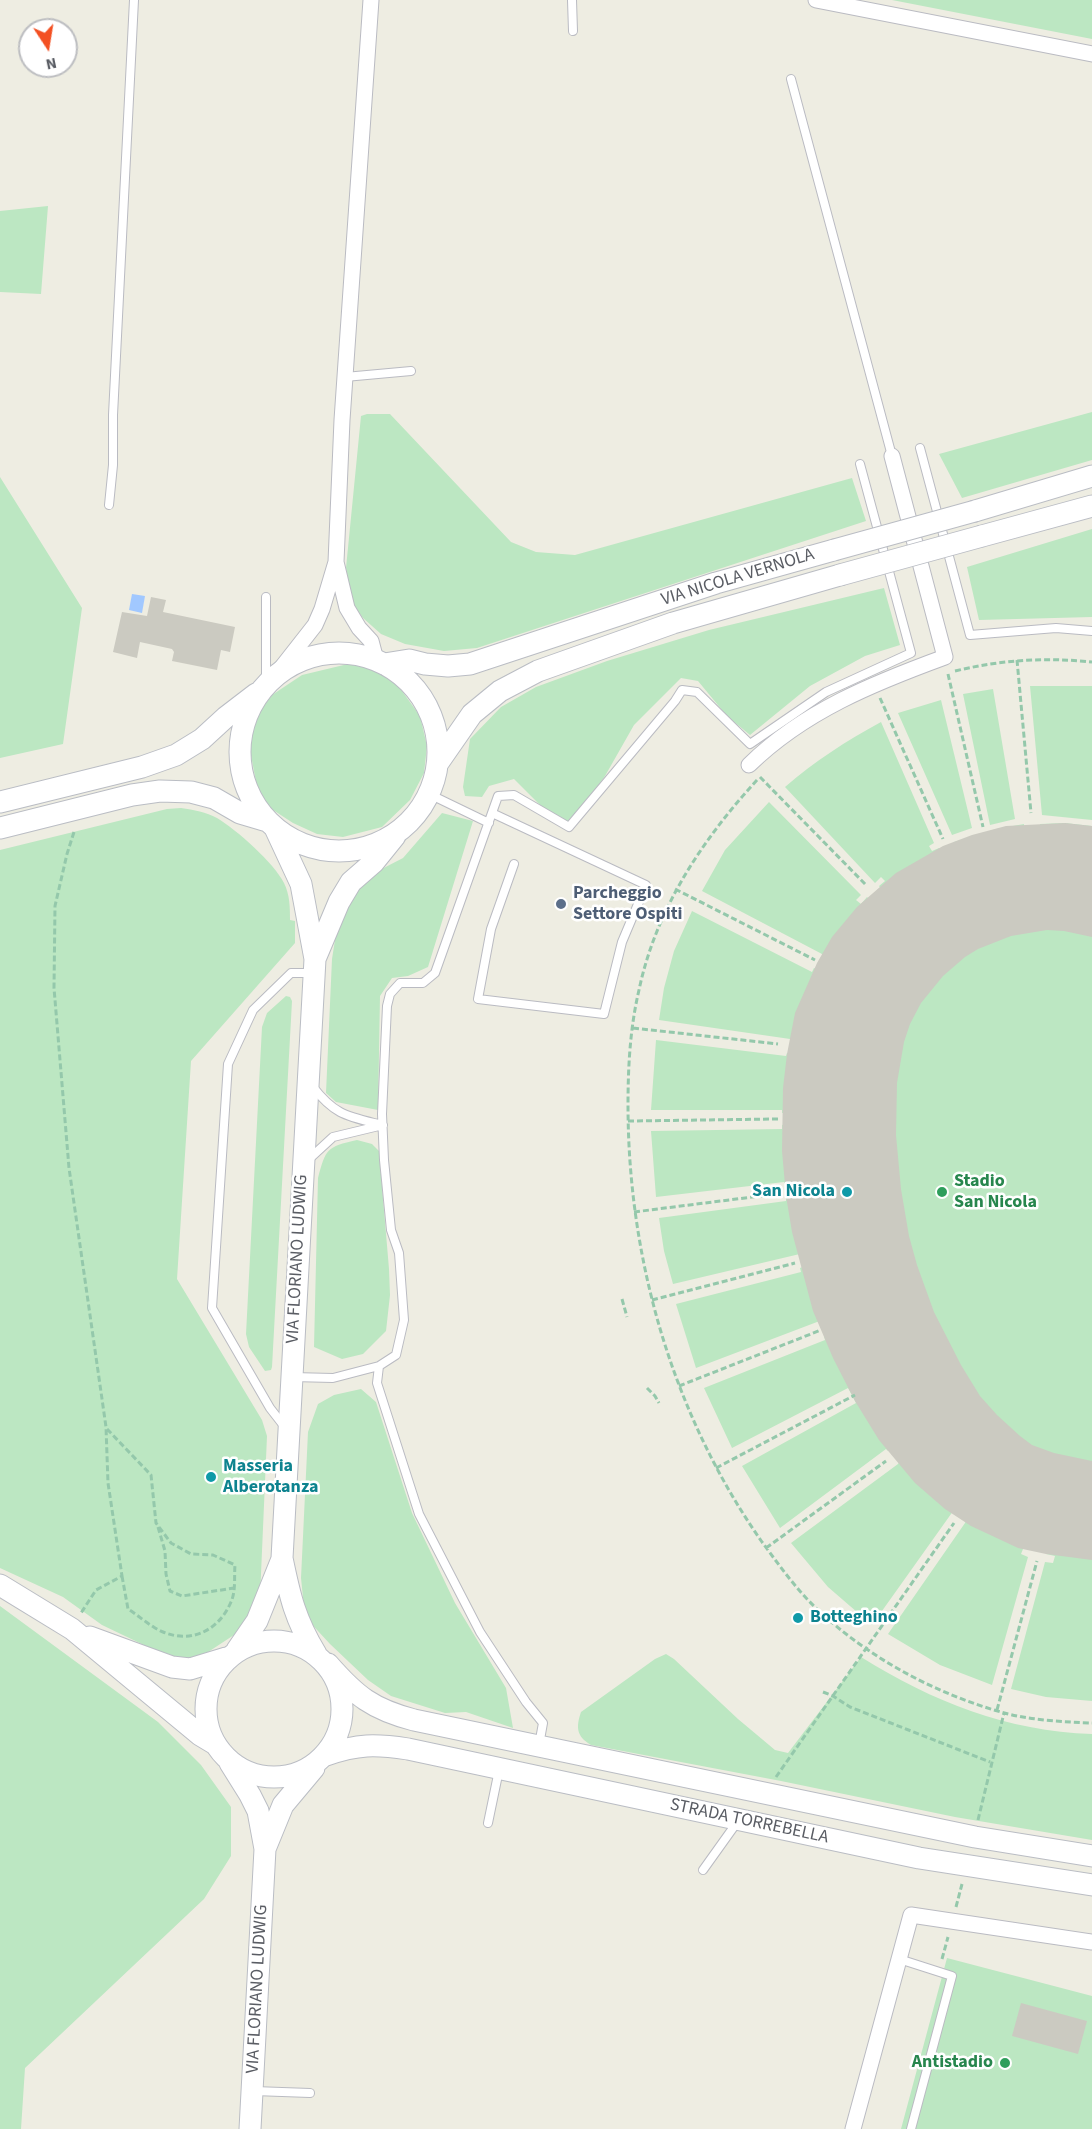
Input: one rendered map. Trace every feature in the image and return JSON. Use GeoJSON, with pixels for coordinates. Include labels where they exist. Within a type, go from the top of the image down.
{"type":"FeatureCollection","features":[{"type":"Feature","properties":{"kind":"main road","name":"VIA NICOLA VERNOLA"},"geometry":{"type":"LineString","coordinates":[[380,662],[409,660],[448,666],[470,664],[716,584],[975,512],[1092,476]]}},
{"type":"Feature","properties":{"kind":"main road","name":"VIA NICOLA VERNOLA"},"geometry":{"type":"LineString","coordinates":[[438,764],[472,714],[500,691],[538,671],[673,623],[1092,506]]}},
{"type":"Feature","properties":{"kind":"main road"},"geometry":{"type":"LineString","coordinates":[[0,802],[92,780],[176,755],[202,739],[267,684],[298,662],[324,654],[351,653],[380,662],[404,677],[420,695],[434,724],[438,740],[438,764],[429,794],[416,814],[374,862],[351,882],[339,902],[314,966]]}},
{"type":"Feature","properties":{"kind":"main road"},"geometry":{"type":"LineString","coordinates":[[267,684],[247,715],[240,742],[241,771],[251,797],[271,825],[301,884],[314,966]]}},
{"type":"Feature","properties":{"kind":"main road"},"geometry":{"type":"LineString","coordinates":[[0,828],[132,795],[160,791],[191,792],[214,798],[240,813],[271,825],[294,841],[315,848],[337,851],[359,849],[380,842],[399,831]]}},
{"type":"Feature","properties":{"kind":"main road","name":"VIA FLORIANO LUDWIG"},"geometry":{"type":"LineString","coordinates":[[282,1558],[314,966]]}},
{"type":"Feature","properties":{"kind":"main road"},"geometry":{"type":"LineString","coordinates":[[265,1849],[258,1811],[229,1762],[215,1744],[208,1726],[206,1704],[210,1685],[217,1671],[257,1621],[282,1558]]}},
{"type":"Feature","properties":{"kind":"main road"},"geometry":{"type":"LineString","coordinates":[[265,1849],[283,1805],[323,1758],[337,1737],[342,1717],[341,1699],[336,1679],[304,1634],[293,1609],[282,1558]]}},
{"type":"Feature","properties":{"kind":"main road"},"geometry":{"type":"LineString","coordinates":[[0,1585],[72,1629],[201,1736],[215,1744]]}},
{"type":"Feature","properties":{"kind":"main road"},"geometry":{"type":"LineString","coordinates":[[72,1629],[145,1659],[172,1667],[190,1669],[208,1665],[256,1643],[277,1640],[298,1645],[322,1659]]}},
{"type":"Feature","properties":{"kind":"main road","name":"STRADA TORREBELLA"},"geometry":{"type":"LineString","coordinates":[[322,1659],[366,1701],[382,1711],[414,1720],[975,1837],[1092,1856]]}},
{"type":"Feature","properties":{"kind":"main road","name":"STRADA TORREBELLA"},"geometry":{"type":"LineString","coordinates":[[323,1758],[350,1747],[378,1745],[408,1749],[966,1866],[1092,1886]]}},
{"type":"Feature","properties":{"kind":"main road"},"geometry":{"type":"LineString","coordinates":[[229,1762],[246,1772],[265,1778],[288,1777],[305,1770],[323,1758]]}},
{"type":"Feature","properties":{"kind":"main road","name":"VIA FLORIANO LUDWIG"},"geometry":{"type":"LineString","coordinates":[[250,2129],[265,1849]]}},
{"type":"Feature","properties":{"kind":"street"},"geometry":{"type":"LineString","coordinates":[[371,0],[345,377],[336,562],[340,588],[347,608],[358,628],[370,641],[380,662]]}},
{"type":"Feature","properties":{"kind":"street"},"geometry":{"type":"LineString","coordinates":[[816,0],[1092,54]]}},
{"type":"Feature","properties":{"kind":"street"},"geometry":{"type":"LineString","coordinates":[[749,765],[765,749],[804,720],[874,683],[945,657],[892,456]]}},
{"type":"Feature","properties":{"kind":"street"},"geometry":{"type":"LineString","coordinates":[[267,684],[315,625],[336,562]]}},
{"type":"Feature","properties":{"kind":"street"},"geometry":{"type":"LineString","coordinates":[[853,2129],[911,1915],[1092,1942]]}},
{"type":"Feature","properties":{"kind":"lane"},"geometry":{"type":"LineString","coordinates":[[109,506],[113,465],[113,414],[134,0]]}},
{"type":"Feature","properties":{"kind":"lane"},"geometry":{"type":"LineString","coordinates":[[572,0],[573,31]]}},
{"type":"Feature","properties":{"kind":"lane"},"geometry":{"type":"LineString","coordinates":[[791,79],[892,456]]}},
{"type":"Feature","properties":{"kind":"lane"},"geometry":{"type":"LineString","coordinates":[[345,377],[411,371]]}},
{"type":"Feature","properties":{"kind":"lane"},"geometry":{"type":"LineString","coordinates":[[920,448],[970,635],[1056,628],[1092,631]]}},
{"type":"Feature","properties":{"kind":"lane"},"geometry":{"type":"LineString","coordinates":[[292,1377],[333,1378],[379,1366],[396,1355],[404,1320],[399,1253],[391,1230],[384,1160],[387,1006],[390,994],[400,982],[423,983],[435,973],[498,796],[514,795],[569,827],[682,690],[697,692],[750,744],[826,692],[911,653],[860,464]]}},
{"type":"Feature","properties":{"kind":"lane"},"geometry":{"type":"LineString","coordinates":[[267,597],[267,684]]}},
{"type":"Feature","properties":{"kind":"lane"},"geometry":{"type":"LineString","coordinates":[[429,794],[489,823]]}},
{"type":"Feature","properties":{"kind":"lane"},"geometry":{"type":"LineString","coordinates":[[492,813],[646,885],[622,942],[604,1014],[478,999],[491,929],[514,864]]}},
{"type":"Feature","properties":{"kind":"lane"},"geometry":{"type":"LineString","coordinates":[[289,1432],[270,1408],[212,1308],[228,1064],[253,1010],[291,973],[314,966]]}},
{"type":"Feature","properties":{"kind":"lane"},"geometry":{"type":"LineString","coordinates":[[308,1080],[334,1110],[350,1117],[383,1125]]}},
{"type":"Feature","properties":{"kind":"lane"},"geometry":{"type":"LineString","coordinates":[[303,1164],[333,1137],[383,1125]]}},
{"type":"Feature","properties":{"kind":"lane"},"geometry":{"type":"LineString","coordinates":[[379,1366],[377,1383],[419,1514],[480,1632],[526,1702],[543,1723],[539,1746]]}},
{"type":"Feature","properties":{"kind":"lane"},"geometry":{"type":"LineString","coordinates":[[488,1823],[499,1768]]}},
{"type":"Feature","properties":{"kind":"lane"},"geometry":{"type":"LineString","coordinates":[[703,1870],[739,1820]]}},
{"type":"Feature","properties":{"kind":"lane"},"geometry":{"type":"LineString","coordinates":[[899,1959],[952,1976],[911,2129]]}},
{"type":"Feature","properties":{"kind":"lane"},"geometry":{"type":"LineString","coordinates":[[252,2091],[310,2093]]}},
{"type":"Feature","properties":{"kind":"path"},"geometry":{"type":"LineString","coordinates":[[938,676],[983,665],[1017,660],[1056,658],[1092,662]]}},
{"type":"Feature","properties":{"kind":"path"},"geometry":{"type":"LineString","coordinates":[[1017,660],[1031,813]]}},
{"type":"Feature","properties":{"kind":"path"},"geometry":{"type":"LineString","coordinates":[[947,673],[983,827]]}},
{"type":"Feature","properties":{"kind":"path"},"geometry":{"type":"LineString","coordinates":[[870,701],[879,696],[944,839]]}},
{"type":"Feature","properties":{"kind":"path"},"geometry":{"type":"LineString","coordinates":[[866,885],[760,777],[706,840],[675,889],[656,933],[639,989],[628,1068],[629,1168],[634,1212],[652,1300],[680,1386],[716,1468],[738,1508],[780,1569],[816,1609],[866,1649],[940,1689],[996,1710],[1072,1723],[1092,1723]]}},
{"type":"Feature","properties":{"kind":"path"},"geometry":{"type":"LineString","coordinates":[[74,832],[55,906],[54,988],[69,1168],[106,1427],[108,1483],[128,1609],[164,1632],[192,1637],[218,1625],[231,1602],[235,1565],[213,1555],[191,1554],[171,1543],[156,1523]]}},
{"type":"Feature","properties":{"kind":"path"},"geometry":{"type":"LineString","coordinates":[[675,889],[815,960]]}},
{"type":"Feature","properties":{"kind":"path"},"geometry":{"type":"LineString","coordinates":[[633,1028],[778,1044]]}},
{"type":"Feature","properties":{"kind":"path"},"geometry":{"type":"LineString","coordinates":[[628,1122],[778,1119]]}},
{"type":"Feature","properties":{"kind":"path"},"geometry":{"type":"LineString","coordinates":[[634,1212],[784,1192]]}},
{"type":"Feature","properties":{"kind":"path"},"geometry":{"type":"LineString","coordinates":[[652,1300],[795,1263]]}},
{"type":"Feature","properties":{"kind":"path"},"geometry":{"type":"LineString","coordinates":[[622,1299],[627,1317]]}},
{"type":"Feature","properties":{"kind":"path"},"geometry":{"type":"LineString","coordinates":[[680,1386],[821,1330]]}},
{"type":"Feature","properties":{"kind":"path"},"geometry":{"type":"LineString","coordinates":[[647,1388],[659,1403]]}},
{"type":"Feature","properties":{"kind":"path"},"geometry":{"type":"LineString","coordinates":[[716,1468],[855,1395]]}},
{"type":"Feature","properties":{"kind":"path"},"geometry":{"type":"LineString","coordinates":[[106,1427],[151,1475],[156,1523],[165,1551],[166,1574],[170,1591],[182,1596],[234,1588]]}},
{"type":"Feature","properties":{"kind":"path"},"geometry":{"type":"LineString","coordinates":[[766,1548],[886,1461]]}},
{"type":"Feature","properties":{"kind":"path"},"geometry":{"type":"LineString","coordinates":[[765,1794],[791,1753],[954,1523]]}},
{"type":"Feature","properties":{"kind":"path"},"geometry":{"type":"LineString","coordinates":[[996,1710],[1037,1561]]}},
{"type":"Feature","properties":{"kind":"path"},"geometry":{"type":"LineString","coordinates":[[72,1629],[96,1590],[122,1576]]}},
{"type":"Feature","properties":{"kind":"path"},"geometry":{"type":"LineString","coordinates":[[823,1692],[860,1712],[990,1762]]}},
{"type":"Feature","properties":{"kind":"green space"},"geometry":{"type":"Polygon","coordinates":[[[892,0],[1092,0],[1092,39],[892,0]]]}},
{"type":"Feature","properties":{"kind":"green space"},"geometry":{"type":"Polygon","coordinates":[[[48,206],[41,294],[0,292],[0,211],[48,206]]]}},
{"type":"Feature","properties":{"kind":"green space"},"geometry":{"type":"Polygon","coordinates":[[[1092,412],[1092,460],[962,498],[939,454],[1092,412]]]}},
{"type":"Feature","properties":{"kind":"green space"},"geometry":{"type":"Polygon","coordinates":[[[390,414],[511,542],[536,552],[575,555],[852,478],[866,521],[477,648],[444,651],[405,644],[381,634],[363,618],[352,603],[346,568],[361,416],[390,414]]]}},
{"type":"Feature","properties":{"kind":"green space"},"geometry":{"type":"Polygon","coordinates":[[[0,477],[82,608],[63,744],[0,758],[0,477]]]}},
{"type":"Feature","properties":{"kind":"green space"},"geometry":{"type":"Polygon","coordinates":[[[1092,529],[1092,617],[979,620],[967,567],[1092,529]]]}},
{"type":"Feature","properties":{"kind":"green space"},"geometry":{"type":"Polygon","coordinates":[[[884,588],[900,645],[865,656],[810,686],[750,735],[727,716],[698,681],[681,678],[634,725],[605,776],[569,827],[553,818],[514,779],[489,786],[482,797],[465,796],[463,787],[470,739],[501,707],[536,687],[607,661],[709,630],[884,588]]]}},
{"type":"Feature","properties":{"kind":"green space"},"geometry":{"type":"Polygon","coordinates":[[[348,664],[382,671],[402,691],[420,716],[427,746],[424,773],[410,800],[382,827],[343,837],[317,834],[293,823],[270,808],[257,787],[250,750],[254,719],[272,695],[302,675],[348,664]]]}},
{"type":"Feature","properties":{"kind":"green space"},"geometry":{"type":"Polygon","coordinates":[[[1030,686],[1092,686],[1092,820],[1042,815],[1030,686]]]}},
{"type":"Feature","properties":{"kind":"green space"},"geometry":{"type":"Polygon","coordinates":[[[993,689],[1015,819],[990,825],[963,694],[993,689]]]}},
{"type":"Feature","properties":{"kind":"green space"},"geometry":{"type":"Polygon","coordinates":[[[941,700],[972,828],[952,835],[898,713],[941,700]]]}},
{"type":"Feature","properties":{"kind":"green space","name":"Stadio San Nicola"},"geometry":{"type":"Polygon","coordinates":[[[881,722],[934,843],[929,846],[932,851],[939,848],[943,856],[957,851],[954,842],[996,829],[1024,824],[1024,834],[1040,833],[1040,824],[1065,823],[1092,826],[1092,1701],[1046,1697],[1011,1689],[1045,1562],[1053,1563],[1055,1556],[1046,1554],[1048,1547],[1023,1549],[1021,1554],[1028,1557],[992,1685],[940,1665],[888,1634],[965,1523],[968,1515],[956,1507],[872,1625],[828,1587],[791,1543],[898,1464],[902,1457],[894,1448],[888,1451],[886,1449],[780,1528],[742,1466],[856,1403],[848,1388],[732,1448],[704,1388],[825,1340],[824,1336],[830,1333],[825,1321],[696,1368],[676,1304],[801,1272],[800,1268],[807,1265],[804,1253],[673,1284],[664,1251],[659,1218],[786,1201],[786,1197],[793,1196],[784,1182],[656,1197],[651,1131],[782,1129],[782,1125],[790,1123],[789,1113],[782,1113],[782,1110],[651,1110],[656,1040],[786,1056],[787,1053],[795,1053],[797,1040],[659,1020],[664,988],[674,951],[692,911],[812,972],[814,968],[822,971],[822,954],[702,891],[725,850],[769,802],[861,895],[856,900],[861,904],[867,897],[874,904],[884,894],[879,886],[885,881],[881,877],[875,883],[785,787],[831,752],[881,722]]]}},
{"type":"Feature","properties":{"kind":"green space"},"geometry":{"type":"Polygon","coordinates":[[[181,808],[217,818],[264,857],[284,883],[289,897],[290,920],[295,921],[295,943],[191,1061],[177,1279],[262,1420],[267,1436],[260,1597],[237,1633],[199,1658],[171,1658],[102,1625],[63,1597],[0,1568],[0,850],[167,809],[181,808]]]}},
{"type":"Feature","properties":{"kind":"green space"},"geometry":{"type":"Polygon","coordinates":[[[442,813],[473,821],[428,967],[408,976],[392,978],[380,996],[378,1110],[336,1102],[326,1093],[332,959],[338,921],[353,891],[374,873],[403,858],[442,813]]]}},
{"type":"Feature","properties":{"kind":"green space"},"geometry":{"type":"Polygon","coordinates":[[[286,996],[292,1001],[272,1367],[271,1370],[265,1371],[249,1347],[246,1334],[262,1027],[267,1013],[286,996]]]}},
{"type":"Feature","properties":{"kind":"green space"},"geometry":{"type":"Polygon","coordinates":[[[357,1140],[372,1144],[379,1151],[390,1295],[386,1331],[363,1354],[342,1359],[314,1347],[318,1178],[323,1161],[333,1147],[357,1140]]]}},
{"type":"Feature","properties":{"kind":"green space"},"geometry":{"type":"Polygon","coordinates":[[[361,1389],[376,1402],[412,1513],[455,1603],[506,1688],[513,1728],[466,1712],[445,1713],[391,1696],[368,1680],[305,1617],[301,1578],[308,1432],[318,1404],[334,1395],[361,1389]]]}},
{"type":"Feature","properties":{"kind":"green space"},"geometry":{"type":"Polygon","coordinates":[[[0,1606],[158,1722],[201,1765],[231,1807],[231,1856],[204,1899],[25,2068],[21,2129],[0,2129],[0,1606]]]}},
{"type":"Feature","properties":{"kind":"green space"},"geometry":{"type":"Polygon","coordinates":[[[666,1654],[775,1750],[788,1753],[861,1657],[916,1688],[972,1711],[1030,1727],[1092,1734],[1092,1840],[955,1817],[591,1745],[582,1738],[578,1731],[581,1712],[655,1659],[666,1654]]]}},
{"type":"Feature","properties":{"kind":"green space","name":"Antistadio"},"geometry":{"type":"Polygon","coordinates":[[[947,1958],[1092,1996],[1092,2129],[901,2129],[947,1958]]]}},
{"type":"Feature","properties":{"kind":"water"},"geometry":{"type":"Polygon","coordinates":[[[132,594],[145,596],[142,613],[129,610],[132,594]]]}},
{"type":"Feature","properties":{"kind":"building"},"geometry":{"type":"Polygon","coordinates":[[[151,597],[166,600],[163,612],[235,627],[230,652],[221,650],[217,670],[172,661],[174,652],[172,649],[140,642],[137,658],[113,652],[122,612],[147,616],[151,597]]]}},
{"type":"Feature","properties":{"kind":"building","name":"San Nicola"},"geometry":{"type":"Polygon","coordinates":[[[1065,823],[1092,826],[1092,937],[1047,930],[1011,936],[978,949],[943,976],[921,1003],[904,1042],[897,1083],[896,1135],[901,1189],[909,1236],[917,1265],[934,1312],[961,1365],[980,1396],[997,1415],[1032,1445],[1054,1453],[1092,1461],[1092,1560],[1018,1548],[971,1526],[945,1509],[915,1483],[879,1440],[855,1401],[833,1358],[813,1311],[792,1232],[782,1151],[783,1088],[795,1013],[817,963],[832,937],[857,907],[896,873],[943,846],[1006,826],[1065,823]]]}},
{"type":"Feature","properties":{"kind":"building"},"geometry":{"type":"Polygon","coordinates":[[[1021,2003],[1087,2021],[1078,2054],[1012,2036],[1021,2003]]]}},
{"type":"Feature","properties":{"kind":"place","name":"Parcheggio Settore Ospiti"},"geometry":{"type":"Point","coordinates":[561,904]}},
{"type":"Feature","properties":{"kind":"place","name":"San Nicola"},"geometry":{"type":"Point","coordinates":[847,1192]}},
{"type":"Feature","properties":{"kind":"place","name":"Stadio San Nicola"},"geometry":{"type":"Point","coordinates":[942,1192]}},
{"type":"Feature","properties":{"kind":"place","name":"Masseria Alberotanza"},"geometry":{"type":"Point","coordinates":[211,1477]}},
{"type":"Feature","properties":{"kind":"place","name":"Botteghino"},"geometry":{"type":"Point","coordinates":[798,1618]}},
{"type":"Feature","properties":{"kind":"place","name":"Antistadio"},"geometry":{"type":"Point","coordinates":[1005,2063]}}]}
